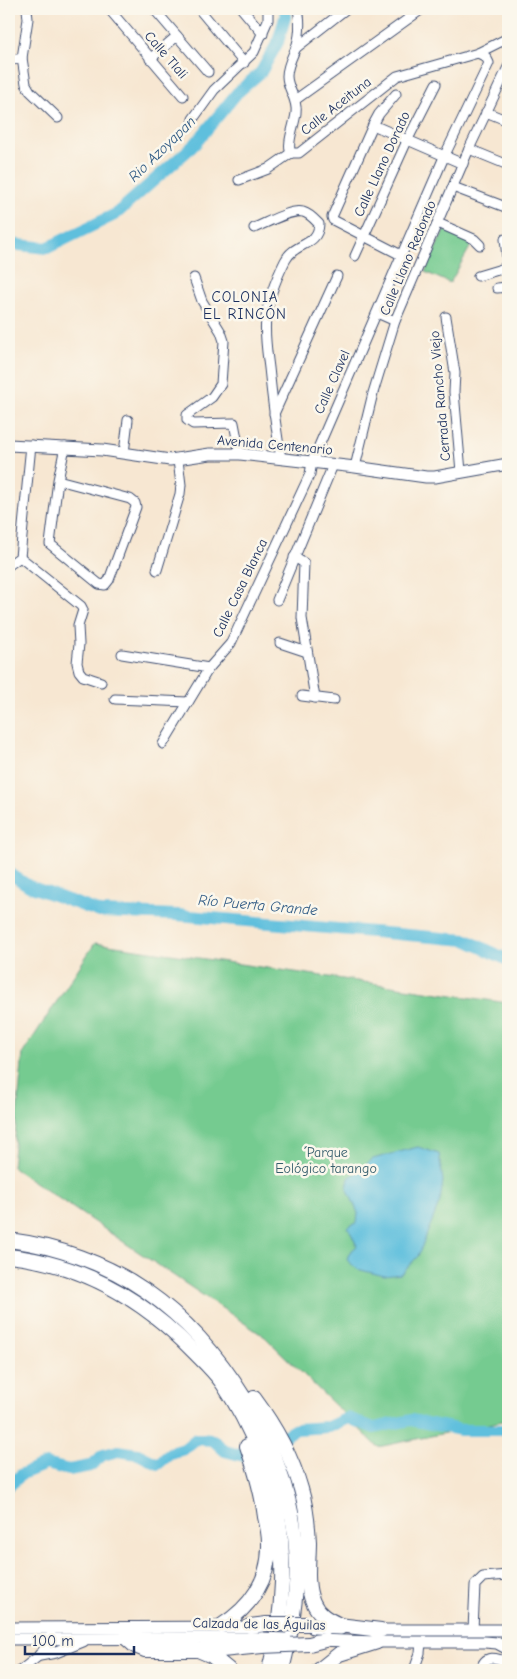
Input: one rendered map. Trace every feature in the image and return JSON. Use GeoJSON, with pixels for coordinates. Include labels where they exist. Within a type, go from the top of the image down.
{"type":"FeatureCollection","features":[{"type":"Feature","properties":{"kind":"highway"},"geometry":{"type":"LineString","coordinates":[[9,1240],[30,1242],[71,1254],[104,1268],[145,1290],[222,1383],[233,1400],[236,1417],[251,1458],[275,1541],[282,1580],[279,1617],[269,1670]]}},
{"type":"Feature","properties":{"kind":"highway"},"geometry":{"type":"LineString","coordinates":[[9,1256],[24,1257],[66,1268],[106,1284],[138,1302],[164,1313],[189,1328],[228,1373],[240,1381],[273,1426],[293,1465],[304,1501],[302,1538],[293,1615],[282,1670]]}},
{"type":"Feature","properties":{"kind":"highway"},"geometry":{"type":"LineString","coordinates":[[302,1538],[312,1599],[317,1610],[327,1619],[338,1624],[379,1636]]}},
{"type":"Feature","properties":{"kind":"highway"},"geometry":{"type":"LineString","coordinates":[[222,1626],[231,1620],[253,1598],[262,1583],[275,1541]]}},
{"type":"Feature","properties":{"kind":"highway"},"geometry":{"type":"LineString","coordinates":[[309,1583],[313,1633]]}},
{"type":"Feature","properties":{"kind":"highway"},"geometry":{"type":"LineString","coordinates":[[126,1638],[135,1646],[145,1650],[230,1649],[313,1633],[338,1624]]}},
{"type":"Feature","properties":{"kind":"highway"},"geometry":{"type":"LineString","coordinates":[[250,1626],[267,1625],[313,1633]]}},
{"type":"Feature","properties":{"kind":"highway"},"geometry":{"type":"LineString","coordinates":[[319,1670],[339,1654],[379,1636]]}},
{"type":"Feature","properties":{"kind":"highway"},"geometry":{"type":"LineString","coordinates":[[230,1649],[238,1670]]}},
{"type":"Feature","properties":{"kind":"highway"},"geometry":{"type":"LineString","coordinates":[[198,1650],[212,1656],[228,1670]]}},
{"type":"Feature","properties":{"kind":"main road","name":"Avenida Centenario"},"geometry":{"type":"LineString","coordinates":[[9,445],[65,447],[124,453],[164,460],[178,460],[210,454],[240,454],[426,477],[508,464]]}},
{"type":"Feature","properties":{"kind":"main road","name":"Calzada de las Águilas"},"geometry":{"type":"LineString","coordinates":[[9,1638],[51,1633],[250,1626]]}},
{"type":"Feature","properties":{"kind":"main road","name":"Calzada de las Águilas"},"geometry":{"type":"LineString","coordinates":[[9,1628],[88,1638],[263,1642]]}},
{"type":"Feature","properties":{"kind":"main road","name":"Calzada de las Águilas"},"geometry":{"type":"LineString","coordinates":[[313,1633],[379,1636],[433,1629],[508,1630]]}},
{"type":"Feature","properties":{"kind":"main road"},"geometry":{"type":"LineString","coordinates":[[427,1642],[433,1629]]}},
{"type":"Feature","properties":{"kind":"main road","name":"Calzada de las Águilas"},"geometry":{"type":"LineString","coordinates":[[313,1633],[379,1636],[427,1642],[485,1642],[497,1643],[508,1649]]}},
{"type":"Feature","properties":{"kind":"main road"},"geometry":{"type":"LineString","coordinates":[[40,1655],[56,1652],[88,1638]]}},
{"type":"Feature","properties":{"kind":"street"},"geometry":{"type":"LineString","coordinates":[[27,9],[28,19],[22,58],[26,84],[30,91],[58,118]]}},
{"type":"Feature","properties":{"kind":"street","name":"Calle Tlali"},"geometry":{"type":"LineString","coordinates":[[109,9],[182,96]]}},
{"type":"Feature","properties":{"kind":"street"},"geometry":{"type":"LineString","coordinates":[[154,9],[208,72]]}},
{"type":"Feature","properties":{"kind":"street"},"geometry":{"type":"LineString","coordinates":[[242,9],[263,34]]}},
{"type":"Feature","properties":{"kind":"street"},"geometry":{"type":"LineString","coordinates":[[193,119],[214,90],[254,52],[268,20],[268,9]]}},
{"type":"Feature","properties":{"kind":"street"},"geometry":{"type":"LineString","coordinates":[[291,153],[288,146],[296,110],[295,100],[287,77],[299,33],[298,9]]}},
{"type":"Feature","properties":{"kind":"street"},"geometry":{"type":"LineString","coordinates":[[296,48],[346,9]]}},
{"type":"Feature","properties":{"kind":"street"},"geometry":{"type":"LineString","coordinates":[[295,100],[422,9]]}},
{"type":"Feature","properties":{"kind":"street"},"geometry":{"type":"LineString","coordinates":[[204,10],[244,63]]}},
{"type":"Feature","properties":{"kind":"street"},"geometry":{"type":"LineString","coordinates":[[150,59],[177,36]]}},
{"type":"Feature","properties":{"kind":"street"},"geometry":{"type":"LineString","coordinates":[[478,53],[508,38]]}},
{"type":"Feature","properties":{"kind":"street","name":"Calle Aceituna"},"geometry":{"type":"LineString","coordinates":[[238,180],[268,169],[291,153],[299,153],[397,76],[478,53]]}},
{"type":"Feature","properties":{"kind":"street","name":"Calle Llano Redondo"},"geometry":{"type":"LineString","coordinates":[[377,313],[444,157],[489,63],[486,57],[478,53]]}},
{"type":"Feature","properties":{"kind":"street"},"geometry":{"type":"LineString","coordinates":[[9,61],[22,58]]}},
{"type":"Feature","properties":{"kind":"street","name":"Calle Llano Redondo"},"geometry":{"type":"LineString","coordinates":[[355,467],[373,393],[395,321],[469,148],[486,112],[506,77],[508,67]]}},
{"type":"Feature","properties":{"kind":"street","name":"Calle Llano Dorado"},"geometry":{"type":"LineString","coordinates":[[355,256],[407,141],[436,84]]}},
{"type":"Feature","properties":{"kind":"street"},"geometry":{"type":"LineString","coordinates":[[396,94],[379,114],[373,125],[332,215],[333,220],[401,255]]}},
{"type":"Feature","properties":{"kind":"street"},"geometry":{"type":"LineString","coordinates":[[486,112],[508,121]]}},
{"type":"Feature","properties":{"kind":"street"},"geometry":{"type":"LineString","coordinates":[[373,125],[463,164]]}},
{"type":"Feature","properties":{"kind":"street"},"geometry":{"type":"LineString","coordinates":[[469,148],[508,165]]}},
{"type":"Feature","properties":{"kind":"street"},"geometry":{"type":"LineString","coordinates":[[453,187],[508,208]]}},
{"type":"Feature","properties":{"kind":"street"},"geometry":{"type":"LineString","coordinates":[[254,228],[298,212],[305,212],[318,224],[318,232],[314,239],[293,250],[286,259],[270,299],[266,320],[274,414],[281,458]]}},
{"type":"Feature","properties":{"kind":"street"},"geometry":{"type":"LineString","coordinates":[[438,223],[474,239],[480,245]]}},
{"type":"Feature","properties":{"kind":"street"},"geometry":{"type":"LineString","coordinates":[[478,276],[508,267],[504,240]]}},
{"type":"Feature","properties":{"kind":"street"},"geometry":{"type":"LineString","coordinates":[[274,414],[337,276]]}},
{"type":"Feature","properties":{"kind":"street"},"geometry":{"type":"LineString","coordinates":[[194,278],[202,301],[221,332],[224,341],[221,384],[212,397],[187,415],[187,420],[193,424],[234,423],[240,454]]}},
{"type":"Feature","properties":{"kind":"street"},"geometry":{"type":"LineString","coordinates":[[497,288],[508,287]]}},
{"type":"Feature","properties":{"kind":"street"},"geometry":{"type":"LineString","coordinates":[[377,313],[395,321]]}},
{"type":"Feature","properties":{"kind":"street","name":"Calle Clavel"},"geometry":{"type":"LineString","coordinates":[[312,462],[377,313]]}},
{"type":"Feature","properties":{"kind":"street","name":"Cerrada Rancho Viejo"},"geometry":{"type":"LineString","coordinates":[[446,317],[454,373],[461,472]]}},
{"type":"Feature","properties":{"kind":"street"},"geometry":{"type":"LineString","coordinates":[[124,453],[128,420]]}},
{"type":"Feature","properties":{"kind":"street"},"geometry":{"type":"LineString","coordinates":[[9,565],[20,557],[31,445]]}},
{"type":"Feature","properties":{"kind":"street"},"geometry":{"type":"LineString","coordinates":[[58,480],[130,499],[135,503],[136,507],[110,580],[105,585],[99,584],[50,544],[58,480],[65,447]]}},
{"type":"Feature","properties":{"kind":"street"},"geometry":{"type":"LineString","coordinates":[[156,570],[180,494],[181,485],[178,460]]}},
{"type":"Feature","properties":{"kind":"street","name":"Calle Casa Blanca"},"geometry":{"type":"LineString","coordinates":[[163,744],[209,668],[231,643],[310,474],[312,462]]}},
{"type":"Feature","properties":{"kind":"street"},"geometry":{"type":"LineString","coordinates":[[277,600],[333,465]]}},
{"type":"Feature","properties":{"kind":"street"},"geometry":{"type":"LineString","coordinates":[[20,557],[81,606],[83,610],[78,626],[79,671],[83,676],[101,682]]}},
{"type":"Feature","properties":{"kind":"street"},"geometry":{"type":"LineString","coordinates":[[294,557],[304,563],[302,618],[315,698]]}},
{"type":"Feature","properties":{"kind":"street"},"geometry":{"type":"LineString","coordinates":[[280,643],[307,652]]}},
{"type":"Feature","properties":{"kind":"street"},"geometry":{"type":"LineString","coordinates":[[122,654],[209,668]]}},
{"type":"Feature","properties":{"kind":"street"},"geometry":{"type":"LineString","coordinates":[[302,696],[334,700]]}},
{"type":"Feature","properties":{"kind":"street"},"geometry":{"type":"LineString","coordinates":[[114,699],[188,702]]}},
{"type":"Feature","properties":{"kind":"street"},"geometry":{"type":"LineString","coordinates":[[473,1630],[475,1585],[483,1577],[508,1575]]}},
{"type":"Feature","properties":{"kind":"street"},"geometry":{"type":"LineString","coordinates":[[21,1670],[40,1655],[51,1633]]}},
{"type":"Feature","properties":{"kind":"street"},"geometry":{"type":"LineString","coordinates":[[414,1670],[420,1653],[427,1642]]}},
{"type":"Feature","properties":{"kind":"street"},"geometry":{"type":"LineString","coordinates":[[481,1670],[483,1662],[489,1658],[508,1662]]}},
{"type":"Feature","properties":{"kind":"green space"},"geometry":{"type":"Polygon","coordinates":[[[444,230],[473,242],[450,283],[425,272],[444,230]]]}},
{"type":"Feature","properties":{"kind":"green space","name":"´Parque Eológico tarango"},"geometry":{"type":"Polygon","coordinates":[[[95,943],[508,1003],[508,1420],[378,1447],[265,1337],[12,1167],[23,1053],[95,943]]]}},
{"type":"Feature","properties":{"kind":"water"},"geometry":{"type":"Polygon","coordinates":[[[418,1147],[439,1154],[443,1181],[440,1201],[418,1256],[401,1274],[384,1276],[357,1269],[347,1260],[349,1253],[357,1246],[348,1227],[357,1223],[358,1213],[347,1188],[349,1178],[373,1159],[418,1147]]]}},
{"type":"Feature","properties":{"kind":"waterway","name":"Rio Azoyapan"},"geometry":{"type":"LineString","coordinates":[[9,244],[47,248],[116,214],[195,144],[237,93],[261,72],[278,42],[286,14],[284,9]]}},
{"type":"Feature","properties":{"kind":"waterway","name":"Río Puerta Grande"},"geometry":{"type":"LineString","coordinates":[[9,873],[29,886],[100,912],[177,915],[466,940],[508,960]]}},
{"type":"Feature","properties":{"kind":"waterway"},"geometry":{"type":"LineString","coordinates":[[270,1440],[279,1439],[296,1429],[328,1427],[348,1418],[374,1428],[411,1420],[461,1430],[508,1430]]}},
{"type":"Feature","properties":{"kind":"waterway"},"geometry":{"type":"LineString","coordinates":[[9,1486],[22,1474],[46,1464],[69,1470],[90,1466],[103,1455],[118,1451],[138,1454],[158,1464],[171,1453],[184,1449],[196,1439],[213,1440],[225,1451],[251,1458],[256,1453]]}},
{"type":"Feature","properties":{"kind":"district","name":"COLONIA EL RINCÓN"},"geometry":{"type":"Point","coordinates":[245,306]}}]}
